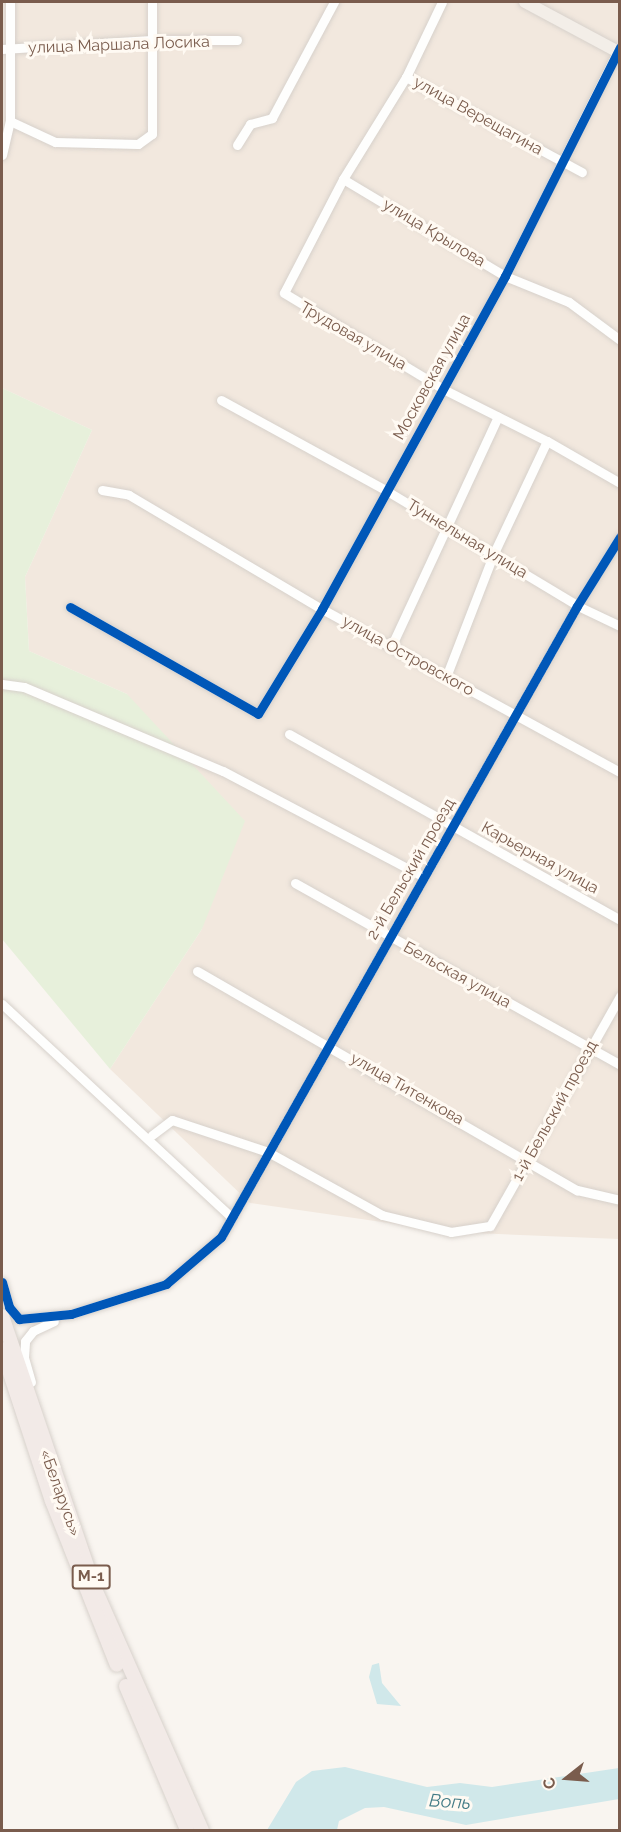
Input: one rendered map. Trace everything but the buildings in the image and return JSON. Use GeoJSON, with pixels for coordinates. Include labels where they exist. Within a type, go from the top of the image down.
{"type":"FeatureCollection","features":[{"type":"Feature","properties":{"kind":"highway","name":"«Беларусь»"},"geometry":{"type":"LineString","coordinates":[[2,1316],[63,1504],[130,1673],[202,1830]]}},
{"type":"Feature","properties":{"kind":"highway","name":"«Беларусь»"},"geometry":{"type":"LineString","coordinates":[[2,1349],[19,1408],[91,1606],[187,1830]]}},
{"type":"Feature","properties":{"kind":"main road"},"geometry":{"type":"LineString","coordinates":[[525,2],[619,51]]}},
{"type":"Feature","properties":{"kind":"street"},"geometry":{"type":"LineString","coordinates":[[2,155],[10,121],[6,49],[10,2]]}},
{"type":"Feature","properties":{"kind":"street"},"geometry":{"type":"LineString","coordinates":[[10,121],[55,142],[138,144],[152,134],[153,2]]}},
{"type":"Feature","properties":{"kind":"street"},"geometry":{"type":"LineString","coordinates":[[237,145],[250,124],[272,118],[334,2]]}},
{"type":"Feature","properties":{"kind":"street","name":"Трудовая улица"},"geometry":{"type":"LineString","coordinates":[[441,2],[406,76],[343,179],[284,293],[443,389],[547,441],[620,483]]}},
{"type":"Feature","properties":{"kind":"street","name":"улица Маршала Лосика"},"geometry":{"type":"LineString","coordinates":[[6,49],[152,40],[237,40]]}},
{"type":"Feature","properties":{"kind":"street","name":"Московская улица"},"geometry":{"type":"LineString","coordinates":[[70,607],[258,714],[322,609],[505,276],[619,51]]}},
{"type":"Feature","properties":{"kind":"street","name":"улица Верещагина"},"geometry":{"type":"LineString","coordinates":[[406,76],[582,172]]}},
{"type":"Feature","properties":{"kind":"street","name":"улица Крылова"},"geometry":{"type":"LineString","coordinates":[[343,179],[505,276],[569,302],[620,340]]}},
{"type":"Feature","properties":{"kind":"street","name":"Туннельная улица"},"geometry":{"type":"LineString","coordinates":[[221,400],[387,491],[577,606],[620,626]]}},
{"type":"Feature","properties":{"kind":"street"},"geometry":{"type":"LineString","coordinates":[[392,647],[498,417]]}},
{"type":"Feature","properties":{"kind":"street"},"geometry":{"type":"LineString","coordinates":[[446,677],[493,555],[547,441]]}},
{"type":"Feature","properties":{"kind":"street","name":"улица Островского"},"geometry":{"type":"LineString","coordinates":[[102,490],[129,495],[322,609],[620,772]]}},
{"type":"Feature","properties":{"kind":"street","name":"2-й Бельский проезд"},"geometry":{"type":"LineString","coordinates":[[71,1314],[166,1284],[205,1254],[232,1218],[577,606],[620,537]]}},
{"type":"Feature","properties":{"kind":"street"},"geometry":{"type":"LineString","coordinates":[[2,684],[24,687],[223,771],[424,877]]}},
{"type":"Feature","properties":{"kind":"street","name":"Карьерная улица"},"geometry":{"type":"LineString","coordinates":[[289,734],[620,920]]}},
{"type":"Feature","properties":{"kind":"street","name":"Бельская улица"},"geometry":{"type":"LineString","coordinates":[[295,883],[389,939],[620,1065]]}},
{"type":"Feature","properties":{"kind":"street","name":"улица Титенкова"},"geometry":{"type":"LineString","coordinates":[[197,971],[528,1158],[577,1190],[620,1200]]}},
{"type":"Feature","properties":{"kind":"street","name":"1-й Бельский проезд"},"geometry":{"type":"LineString","coordinates":[[268,1152],[382,1215],[451,1232],[489,1226],[620,996]]}},
{"type":"Feature","properties":{"kind":"street"},"geometry":{"type":"LineString","coordinates":[[2,1004],[232,1218]]}},
{"type":"Feature","properties":{"kind":"street"},"geometry":{"type":"LineString","coordinates":[[152,1135],[172,1120],[268,1152]]}},
{"type":"Feature","properties":{"kind":"street"},"geometry":{"type":"LineString","coordinates":[[2,1282],[9,1307],[19,1319],[71,1314]]}},
{"type":"Feature","properties":{"kind":"street"},"geometry":{"type":"LineString","coordinates":[[63,1504],[23,1349],[33,1331],[71,1314]]}},
{"type":"Feature","properties":{"kind":"shaded area"},"geometry":{"type":"Polygon","coordinates":[[[2,2],[619,2],[619,1239],[451,1232],[250,1203],[110,1069],[202,929],[127,694],[29,651],[25,577],[92,430],[2,388],[2,2]]]}},
{"type":"Feature","properties":{"kind":"green space"},"geometry":{"type":"Polygon","coordinates":[[[2,388],[92,430],[25,577],[29,651],[127,694],[245,821],[202,929],[110,1069],[2,939],[2,388]]]}},
{"type":"Feature","properties":{"kind":"water"},"geometry":{"type":"Polygon","coordinates":[[[379,1663],[382,1683],[401,1706],[377,1704],[369,1677],[372,1665],[379,1663]]]}},
{"type":"Feature","properties":{"kind":"water","name":"Вопь"},"geometry":{"type":"Polygon","coordinates":[[[345,1767],[427,1787],[460,1783],[492,1787],[619,1768],[619,1799],[466,1825],[384,1807],[365,1808],[339,1821],[337,1830],[267,1830],[296,1782],[312,1771],[345,1767]]]}},
{"type":"Feature","properties":{"kind":"cycle path"},"geometry":{"type":"LineString","coordinates":[[70,607],[258,714],[322,609],[505,276],[620,47]]}},
{"type":"Feature","properties":{"kind":"cycle path"},"geometry":{"type":"LineString","coordinates":[[2,1282],[9,1307],[19,1319],[71,1314],[166,1284],[221,1237],[577,606],[620,537]]}}]}
